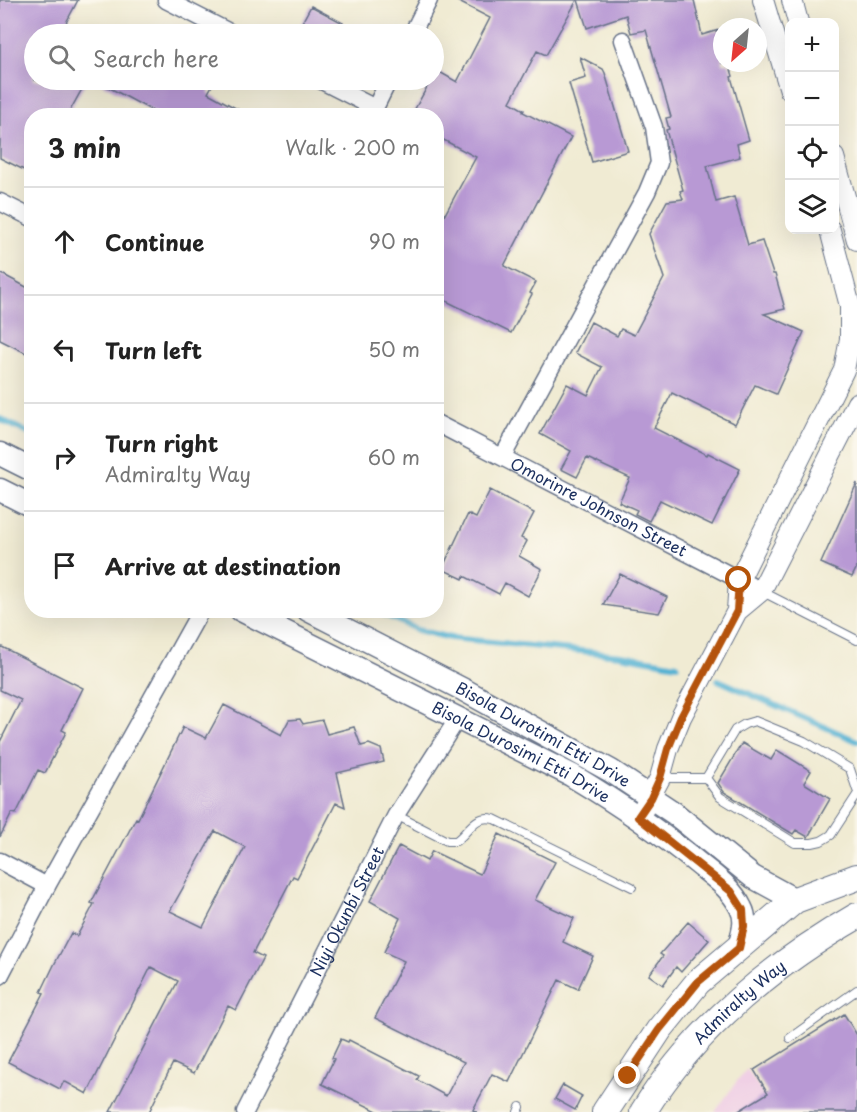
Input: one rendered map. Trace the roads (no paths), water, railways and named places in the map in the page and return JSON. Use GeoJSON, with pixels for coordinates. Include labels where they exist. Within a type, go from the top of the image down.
{"type":"FeatureCollection","features":[{"type":"Feature","properties":{"kind":"main road"},"geometry":{"type":"LineString","coordinates":[[0,454],[24,466]]}},
{"type":"Feature","properties":{"kind":"main road"},"geometry":{"type":"LineString","coordinates":[[0,490],[24,502]]}},
{"type":"Feature","properties":{"kind":"main road","name":"Bisola Durosimi Etti Drive"},"geometry":{"type":"LineString","coordinates":[[257,618],[571,775],[638,817],[731,891],[743,910],[744,926],[739,948]]}},
{"type":"Feature","properties":{"kind":"main road","name":"Bisola Durotimi Etti Drive"},"geometry":{"type":"LineString","coordinates":[[324,618],[464,690],[611,771],[655,788],[674,813],[753,877],[795,900]]}},
{"type":"Feature","properties":{"kind":"main road"},"geometry":{"type":"LineString","coordinates":[[605,1112],[659,1030],[698,982],[795,900],[857,877]]}},
{"type":"Feature","properties":{"kind":"main road","name":"Admiralty Way"},"geometry":{"type":"LineString","coordinates":[[643,1112],[677,1065],[708,1028],[739,998],[822,936],[857,916]]}},
{"type":"Feature","properties":{"kind":"street"},"geometry":{"type":"LineString","coordinates":[[166,0],[213,24]]}},
{"type":"Feature","properties":{"kind":"street"},"geometry":{"type":"LineString","coordinates":[[417,24],[429,0]]}},
{"type":"Feature","properties":{"kind":"street"},"geometry":{"type":"LineString","coordinates":[[763,0],[782,38],[787,72]]}},
{"type":"Feature","properties":{"kind":"street"},"geometry":{"type":"LineString","coordinates":[[792,0],[797,18]]}},
{"type":"Feature","properties":{"kind":"street"},"geometry":{"type":"LineString","coordinates":[[503,456],[647,192],[659,163],[654,127],[623,40]]}},
{"type":"Feature","properties":{"kind":"street"},"geometry":{"type":"LineString","coordinates":[[337,90],[366,108]]}},
{"type":"Feature","properties":{"kind":"street"},"geometry":{"type":"LineString","coordinates":[[375,108],[384,90]]}},
{"type":"Feature","properties":{"kind":"street"},"geometry":{"type":"LineString","coordinates":[[839,171],[853,209],[857,240]]}},
{"type":"Feature","properties":{"kind":"street"},"geometry":{"type":"LineString","coordinates":[[0,202],[24,214]]}},
{"type":"Feature","properties":{"kind":"street"},"geometry":{"type":"LineString","coordinates":[[737,611],[739,580],[844,370],[850,339],[850,306],[831,234]]}},
{"type":"Feature","properties":{"kind":"street"},"geometry":{"type":"LineString","coordinates":[[638,817],[655,788],[681,717],[737,611],[761,591],[857,403]]}},
{"type":"Feature","properties":{"kind":"street","name":"Omorinre Johnson Street"},"geometry":{"type":"LineString","coordinates":[[444,427],[761,591]]}},
{"type":"Feature","properties":{"kind":"street"},"geometry":{"type":"LineString","coordinates":[[0,976],[47,886],[197,618]]}},
{"type":"Feature","properties":{"kind":"street","name":"Niyi Okunbi Street"},"geometry":{"type":"LineString","coordinates":[[245,1112],[396,815],[458,717]]}},
{"type":"Feature","properties":{"kind":"street"},"geometry":{"type":"LineString","coordinates":[[0,861],[47,886]]}},
{"type":"Feature","properties":{"kind":"lane"},"geometry":{"type":"LineString","coordinates":[[761,591],[857,640]]}},
{"type":"Feature","properties":{"kind":"lane"},"geometry":{"type":"LineString","coordinates":[[655,788],[706,778],[735,730],[756,721],[804,741],[850,769],[857,790]]}},
{"type":"Feature","properties":{"kind":"lane"},"geometry":{"type":"LineString","coordinates":[[706,778],[720,797],[795,843],[812,843],[831,835],[857,795]]}},
{"type":"Feature","properties":{"kind":"lane"},"geometry":{"type":"LineString","coordinates":[[396,815],[447,841],[456,841],[476,820],[484,817],[494,819],[632,887]]}},
{"type":"Feature","properties":{"kind":"lane"},"geometry":{"type":"LineString","coordinates":[[790,1038],[857,990]]}},
{"type":"Feature","properties":{"kind":"waterway"},"geometry":{"type":"LineString","coordinates":[[0,419],[24,431]]}},
{"type":"Feature","properties":{"kind":"waterway"},"geometry":{"type":"LineString","coordinates":[[392,618],[418,630],[451,638],[621,655],[677,665]]}},
{"type":"Feature","properties":{"kind":"waterway"},"geometry":{"type":"LineString","coordinates":[[718,680],[857,741]]}}]}
